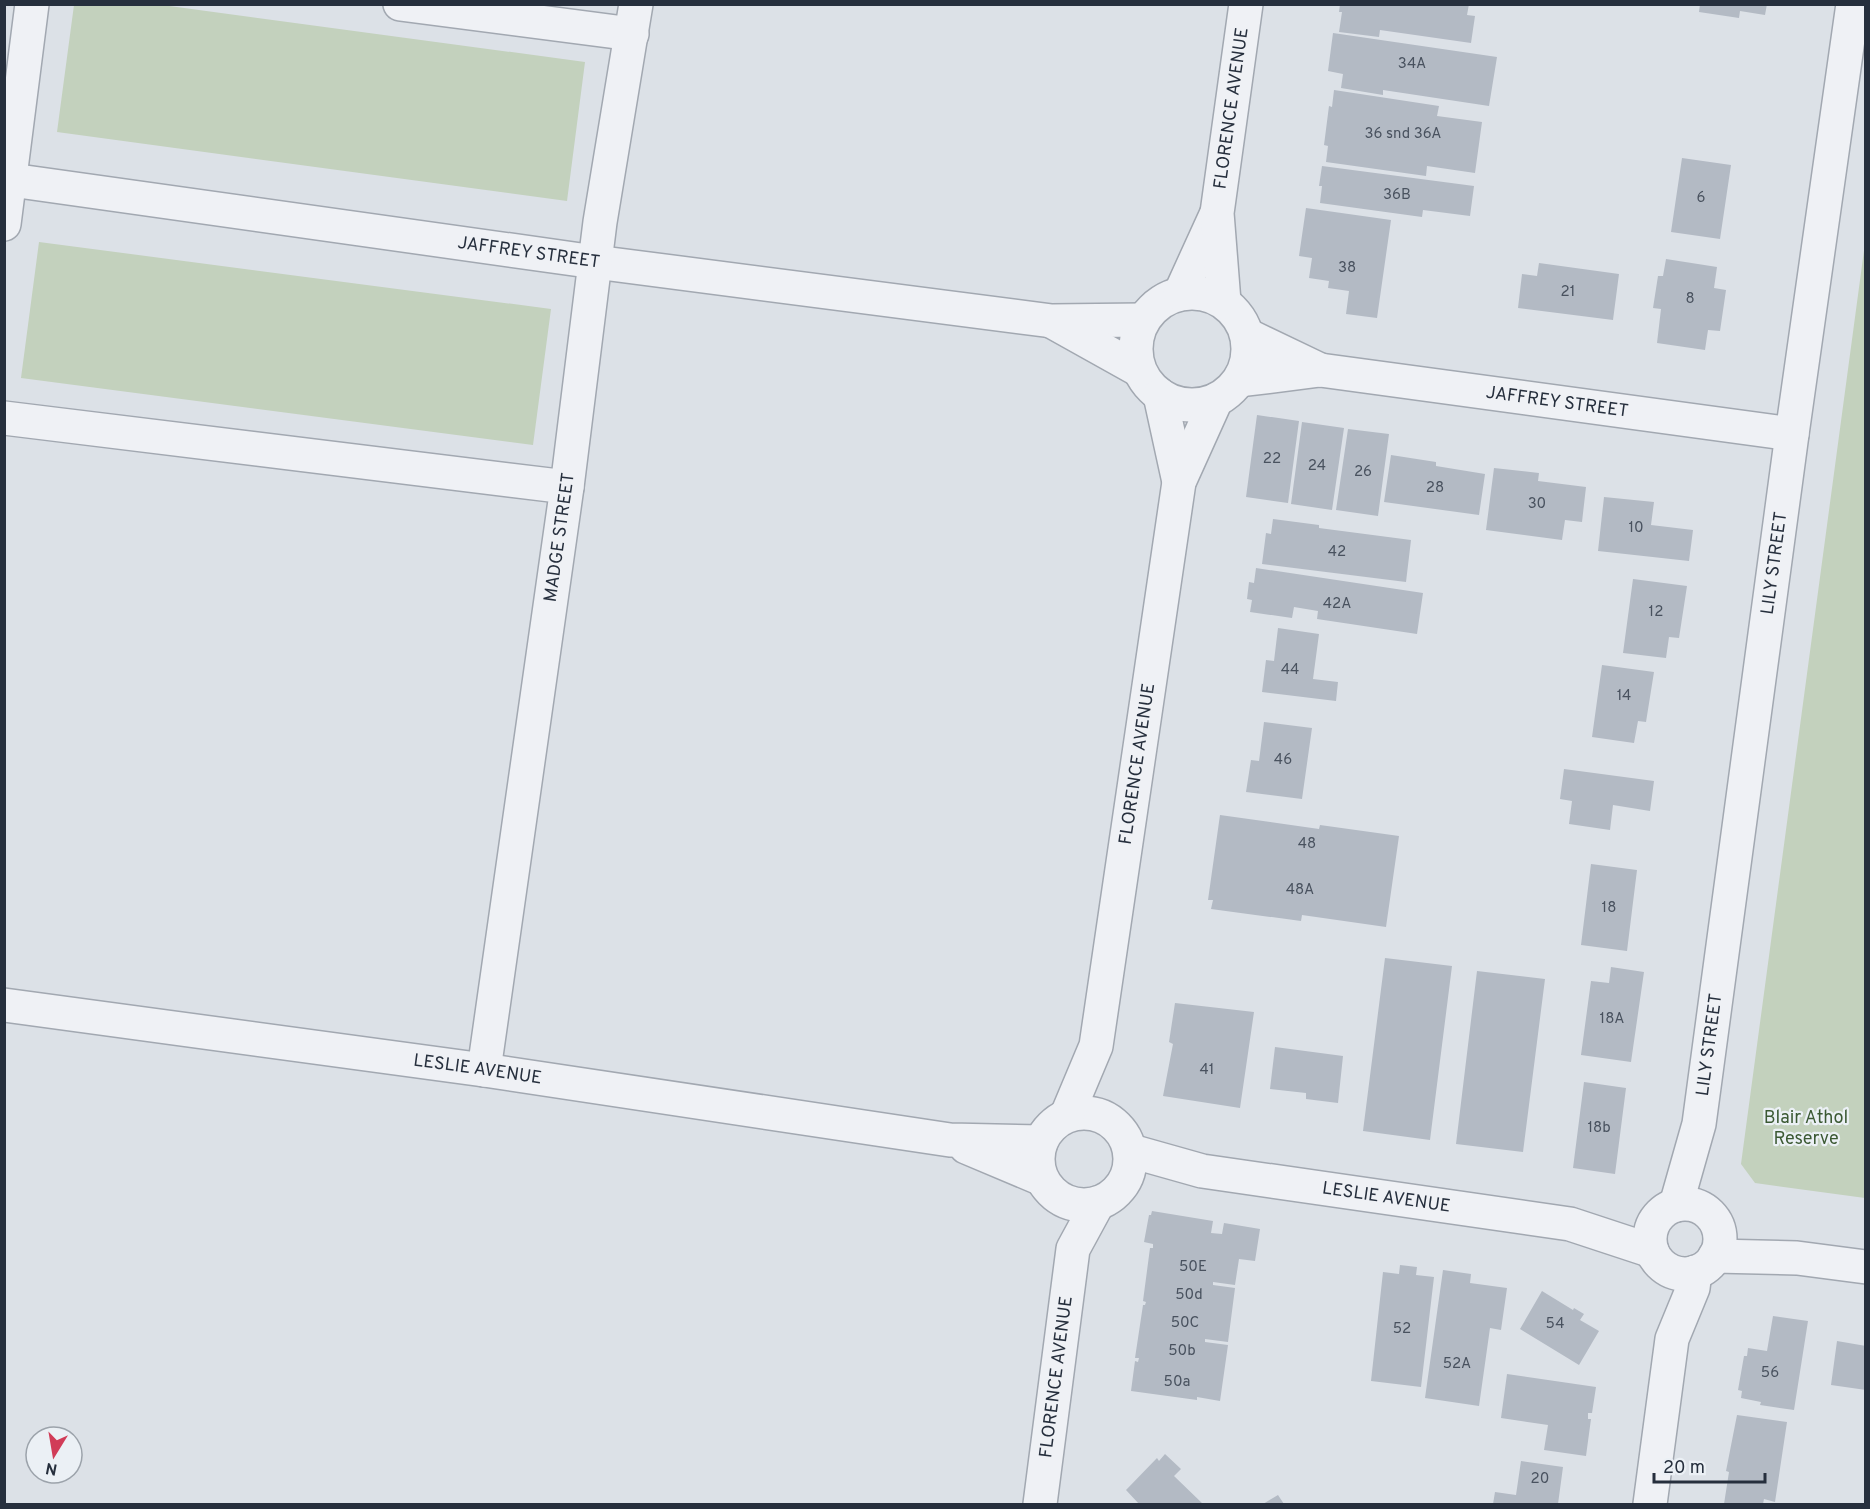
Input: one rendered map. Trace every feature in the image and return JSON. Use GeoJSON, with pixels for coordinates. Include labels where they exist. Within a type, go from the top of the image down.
{"type":"FeatureCollection","features":[{"type":"Feature","properties":{"kind":"street"},"geometry":{"type":"LineString","coordinates":[[4,224],[32,4]]}},
{"type":"Feature","properties":{"kind":"street"},"geometry":{"type":"LineString","coordinates":[[400,4],[634,19]]}},
{"type":"Feature","properties":{"kind":"street","name":"FLORENCE AVENUE"},"geometry":{"type":"LineString","coordinates":[[1224,302],[1217,213],[1246,4]]}},
{"type":"Feature","properties":{"kind":"street","name":"LILY STREET"},"geometry":{"type":"LineString","coordinates":[[1650,1504],[1672,1339],[1693,1288],[1685,1239],[1699,1124],[1792,434],[1853,4]]}},
{"type":"Feature","properties":{"kind":"street","name":"MADGE STREET"},"geometry":{"type":"LineString","coordinates":[[484,1070],[567,488],[595,262],[634,19]]}},
{"type":"Feature","properties":{"kind":"street","name":"JAFFREY STREET"},"geometry":{"type":"LineString","coordinates":[[8,179],[595,262],[1052,321],[1143,320]]}},
{"type":"Feature","properties":{"kind":"street","name":"FLORENCE AVENUE"},"geometry":{"type":"LineString","coordinates":[[1180,294],[1217,213]]}},
{"type":"Feature","properties":{"kind":"street"},"geometry":{"type":"LineString","coordinates":[[1203,293],[1224,302],[1239,317],[1247,335],[1248,358],[1228,390],[1187,405],[1160,395],[1148,384],[1139,370],[1136,345],[1143,320],[1159,303],[1180,294],[1203,293]]}},
{"type":"Feature","properties":{"kind":"street","name":"JAFFREY STREET"},"geometry":{"type":"LineString","coordinates":[[1052,321],[1139,370]]}},
{"type":"Feature","properties":{"kind":"street","name":"JAFFREY STREET"},"geometry":{"type":"LineString","coordinates":[[1247,335],[1320,370],[1792,434]]}},
{"type":"Feature","properties":{"kind":"street","name":"JAFFREY STREET"},"geometry":{"type":"LineString","coordinates":[[1228,390],[1320,370]]}},
{"type":"Feature","properties":{"kind":"street","name":"FLORENCE AVENUE"},"geometry":{"type":"LineString","coordinates":[[1067,1115],[1096,1046],[1179,482],[1228,390]]}},
{"type":"Feature","properties":{"kind":"street","name":"FLORENCE AVENUE"},"geometry":{"type":"LineString","coordinates":[[1160,395],[1179,482]]}},
{"type":"Feature","properties":{"kind":"street"},"geometry":{"type":"LineString","coordinates":[[4,418],[567,488]]}},
{"type":"Feature","properties":{"kind":"street","name":"LESLIE AVENUE"},"geometry":{"type":"LineString","coordinates":[[4,1005],[484,1070],[951,1140],[1041,1142]]}},
{"type":"Feature","properties":{"kind":"street","name":"FLORENCE AVENUE"},"geometry":{"type":"LineString","coordinates":[[1096,1046],[1110,1120]]}},
{"type":"Feature","properties":{"kind":"street"},"geometry":{"type":"LineString","coordinates":[[1089,1112],[1110,1120],[1124,1134],[1131,1151],[1130,1171],[1109,1196],[1077,1205],[1050,1188],[1038,1160],[1041,1142],[1051,1126],[1067,1115],[1089,1112]]}},
{"type":"Feature","properties":{"kind":"street","name":"LESLIE AVENUE"},"geometry":{"type":"LineString","coordinates":[[951,1140],[1050,1188]]}},
{"type":"Feature","properties":{"kind":"street","name":"LESLIE AVENUE"},"geometry":{"type":"LineString","coordinates":[[1131,1151],[1202,1171],[1685,1239],[1866,1267]]}},
{"type":"Feature","properties":{"kind":"street","name":"LESLIE AVENUE"},"geometry":{"type":"LineString","coordinates":[[1109,1196],[1202,1171]]}},
{"type":"Feature","properties":{"kind":"street","name":"FLORENCE AVENUE"},"geometry":{"type":"LineString","coordinates":[[1050,1188],[1073,1249]]}},
{"type":"Feature","properties":{"kind":"street","name":"FLORENCE AVENUE"},"geometry":{"type":"LineString","coordinates":[[1040,1504],[1073,1249],[1109,1196]]}},
{"type":"Feature","properties":{"kind":"green space"},"geometry":{"type":"Polygon","coordinates":[[[74,5],[162,5],[585,62],[567,201],[57,132],[74,5]]]}},
{"type":"Feature","properties":{"kind":"green space"},"geometry":{"type":"Polygon","coordinates":[[[39,242],[551,309],[533,445],[21,378],[39,242]]]}},
{"type":"Feature","properties":{"kind":"green space","name":"Blair Athol Reserve"},"geometry":{"type":"Polygon","coordinates":[[[1865,243],[1865,1198],[1755,1183],[1741,1164],[1865,243]]]}},
{"type":"Feature","properties":{"kind":"building"},"geometry":{"type":"Polygon","coordinates":[[[1340,4],[1469,4],[1467,15],[1475,16],[1471,43],[1380,30],[1379,37],[1339,32],[1342,12],[1339,12],[1340,4]]]}},
{"type":"Feature","properties":{"kind":"building"},"geometry":{"type":"Polygon","coordinates":[[[1700,4],[1767,4],[1765,15],[1740,11],[1739,18],[1699,12],[1700,4]]]}},
{"type":"Feature","properties":{"kind":"building"},"geometry":{"type":"Polygon","coordinates":[[[1333,33],[1497,57],[1489,106],[1383,90],[1383,95],[1341,88],[1343,74],[1328,71],[1333,33]]]}},
{"type":"Feature","properties":{"kind":"building"},"geometry":{"type":"Polygon","coordinates":[[[1334,90],[1439,106],[1437,116],[1482,122],[1475,173],[1427,166],[1426,176],[1326,162],[1328,146],[1324,145],[1329,106],[1332,107],[1334,90]]]}},
{"type":"Feature","properties":{"kind":"building"},"geometry":{"type":"Polygon","coordinates":[[[1682,158],[1731,165],[1720,239],[1671,232],[1682,158]]]}},
{"type":"Feature","properties":{"kind":"building"},"geometry":{"type":"Polygon","coordinates":[[[1322,166],[1474,186],[1470,216],[1423,210],[1422,217],[1320,203],[1322,186],[1319,186],[1322,166]]]}},
{"type":"Feature","properties":{"kind":"building"},"geometry":{"type":"Polygon","coordinates":[[[1306,208],[1391,220],[1377,318],[1346,314],[1349,291],[1328,288],[1329,281],[1309,278],[1312,258],[1299,256],[1306,208]]]}},
{"type":"Feature","properties":{"kind":"building"},"geometry":{"type":"Polygon","coordinates":[[[1666,259],[1717,267],[1714,288],[1726,290],[1720,331],[1708,330],[1705,350],[1657,343],[1661,309],[1653,308],[1658,276],[1663,276],[1666,259]]]}},
{"type":"Feature","properties":{"kind":"building"},"geometry":{"type":"Polygon","coordinates":[[[1539,263],[1619,274],[1613,320],[1518,308],[1522,274],[1537,276],[1539,263]]]}},
{"type":"Feature","properties":{"kind":"building"},"geometry":{"type":"Polygon","coordinates":[[[1257,415],[1299,421],[1288,503],[1246,497],[1257,415]]]}},
{"type":"Feature","properties":{"kind":"building"},"geometry":{"type":"Polygon","coordinates":[[[1302,422],[1344,428],[1332,510],[1291,504],[1302,422]]]}},
{"type":"Feature","properties":{"kind":"building"},"geometry":{"type":"Polygon","coordinates":[[[1348,429],[1389,434],[1378,516],[1336,510],[1348,429]]]}},
{"type":"Feature","properties":{"kind":"building"},"geometry":{"type":"Polygon","coordinates":[[[1391,455],[1436,462],[1436,466],[1485,474],[1479,515],[1384,502],[1391,455]]]}},
{"type":"Feature","properties":{"kind":"building"},"geometry":{"type":"Polygon","coordinates":[[[1494,468],[1539,473],[1538,481],[1586,487],[1582,522],[1565,520],[1562,540],[1486,530],[1494,468]]]}},
{"type":"Feature","properties":{"kind":"building"},"geometry":{"type":"Polygon","coordinates":[[[1604,497],[1654,502],[1651,525],[1693,530],[1689,561],[1598,551],[1604,497]]]}},
{"type":"Feature","properties":{"kind":"building"},"geometry":{"type":"Polygon","coordinates":[[[1273,519],[1319,525],[1319,528],[1411,540],[1406,582],[1262,564],[1266,533],[1271,534],[1273,519]]]}},
{"type":"Feature","properties":{"kind":"building"},"geometry":{"type":"Polygon","coordinates":[[[1256,568],[1423,593],[1417,634],[1317,619],[1318,611],[1294,607],[1292,618],[1250,612],[1252,600],[1247,599],[1249,582],[1254,583],[1256,568]]]}},
{"type":"Feature","properties":{"kind":"building"},"geometry":{"type":"Polygon","coordinates":[[[1633,579],[1687,586],[1679,638],[1669,637],[1666,658],[1623,653],[1633,579]]]}},
{"type":"Feature","properties":{"kind":"building"},"geometry":{"type":"Polygon","coordinates":[[[1278,628],[1319,634],[1313,679],[1338,682],[1336,701],[1262,692],[1266,660],[1274,661],[1278,628]]]}},
{"type":"Feature","properties":{"kind":"building"},"geometry":{"type":"Polygon","coordinates":[[[1602,665],[1654,672],[1646,722],[1638,721],[1634,743],[1592,737],[1602,665]]]}},
{"type":"Feature","properties":{"kind":"building"},"geometry":{"type":"Polygon","coordinates":[[[1264,722],[1312,728],[1302,799],[1246,792],[1251,760],[1259,761],[1264,722]]]}},
{"type":"Feature","properties":{"kind":"building"},"geometry":{"type":"Polygon","coordinates":[[[1564,769],[1654,781],[1650,811],[1613,805],[1610,830],[1569,824],[1572,801],[1560,799],[1564,769]]]}},
{"type":"Feature","properties":{"kind":"building"},"geometry":{"type":"Polygon","coordinates":[[[1220,815],[1319,829],[1320,825],[1399,836],[1386,927],[1302,915],[1301,921],[1211,909],[1213,900],[1208,900],[1220,815]]]}},
{"type":"Feature","properties":{"kind":"building"},"geometry":{"type":"Polygon","coordinates":[[[1591,864],[1637,870],[1627,951],[1581,945],[1591,864]]]}},
{"type":"Feature","properties":{"kind":"building"},"geometry":{"type":"Polygon","coordinates":[[[1385,958],[1452,966],[1430,1140],[1363,1131],[1385,958]]]}},
{"type":"Feature","properties":{"kind":"building"},"geometry":{"type":"Polygon","coordinates":[[[1611,967],[1644,972],[1631,1062],[1581,1055],[1591,981],[1609,983],[1611,967]]]}},
{"type":"Feature","properties":{"kind":"building"},"geometry":{"type":"Polygon","coordinates":[[[1477,971],[1545,979],[1523,1152],[1456,1144],[1477,971]]]}},
{"type":"Feature","properties":{"kind":"building"},"geometry":{"type":"Polygon","coordinates":[[[1175,1003],[1254,1012],[1240,1108],[1163,1096],[1173,1044],[1169,1042],[1175,1003]]]}},
{"type":"Feature","properties":{"kind":"building"},"geometry":{"type":"Polygon","coordinates":[[[1275,1047],[1343,1056],[1338,1103],[1306,1099],[1306,1093],[1270,1089],[1275,1047]]]}},
{"type":"Feature","properties":{"kind":"building"},"geometry":{"type":"Polygon","coordinates":[[[1584,1082],[1626,1088],[1615,1174],[1573,1168],[1584,1082]]]}},
{"type":"Feature","properties":{"kind":"building"},"geometry":{"type":"Polygon","coordinates":[[[1152,1211],[1213,1221],[1211,1233],[1222,1234],[1224,1223],[1260,1229],[1255,1261],[1239,1259],[1235,1285],[1213,1282],[1213,1285],[1235,1288],[1228,1342],[1205,1339],[1205,1342],[1228,1345],[1220,1401],[1131,1391],[1135,1361],[1138,1362],[1139,1358],[1135,1358],[1143,1305],[1146,1302],[1143,1301],[1150,1248],[1153,1248],[1153,1244],[1144,1242],[1149,1215],[1152,1211]]]}},
{"type":"Feature","properties":{"kind":"building"},"geometry":{"type":"Polygon","coordinates":[[[1400,1265],[1417,1267],[1416,1275],[1434,1277],[1421,1387],[1371,1381],[1383,1272],[1399,1274],[1400,1265]]]}},
{"type":"Feature","properties":{"kind":"building"},"geometry":{"type":"Polygon","coordinates":[[[1443,1270],[1471,1274],[1470,1283],[1507,1288],[1501,1330],[1490,1328],[1479,1406],[1425,1398],[1443,1270]]]}},
{"type":"Feature","properties":{"kind":"building"},"geometry":{"type":"Polygon","coordinates":[[[1542,1291],[1584,1314],[1580,1320],[1599,1331],[1579,1365],[1520,1329],[1542,1291]]]}},
{"type":"Feature","properties":{"kind":"building"},"geometry":{"type":"Polygon","coordinates":[[[1773,1316],[1808,1321],[1794,1410],[1760,1405],[1761,1402],[1741,1398],[1742,1391],[1738,1390],[1744,1356],[1747,1356],[1748,1348],[1767,1351],[1773,1316]]]}},
{"type":"Feature","properties":{"kind":"building"},"geometry":{"type":"Polygon","coordinates":[[[1837,1341],[1866,1346],[1866,1390],[1831,1385],[1837,1341]]]}},
{"type":"Feature","properties":{"kind":"building"},"geometry":{"type":"Polygon","coordinates":[[[1507,1374],[1596,1387],[1592,1413],[1588,1413],[1588,1419],[1591,1419],[1586,1456],[1544,1450],[1548,1425],[1501,1418],[1507,1374]]]}},
{"type":"Feature","properties":{"kind":"building"},"geometry":{"type":"Polygon","coordinates":[[[1737,1415],[1787,1422],[1775,1502],[1764,1499],[1763,1504],[1724,1504],[1729,1472],[1726,1471],[1737,1415]]]}},
{"type":"Feature","properties":{"kind":"building"},"geometry":{"type":"Polygon","coordinates":[[[1165,1454],[1181,1469],[1174,1476],[1203,1504],[1139,1504],[1126,1490],[1157,1458],[1159,1461],[1165,1454]]]}},
{"type":"Feature","properties":{"kind":"building"},"geometry":{"type":"Polygon","coordinates":[[[1521,1461],[1563,1467],[1558,1504],[1493,1504],[1495,1492],[1516,1495],[1521,1461]]]}},
{"type":"Feature","properties":{"kind":"building"},"geometry":{"type":"Polygon","coordinates":[[[1278,1495],[1284,1504],[1263,1504],[1278,1495]]]}}]}
